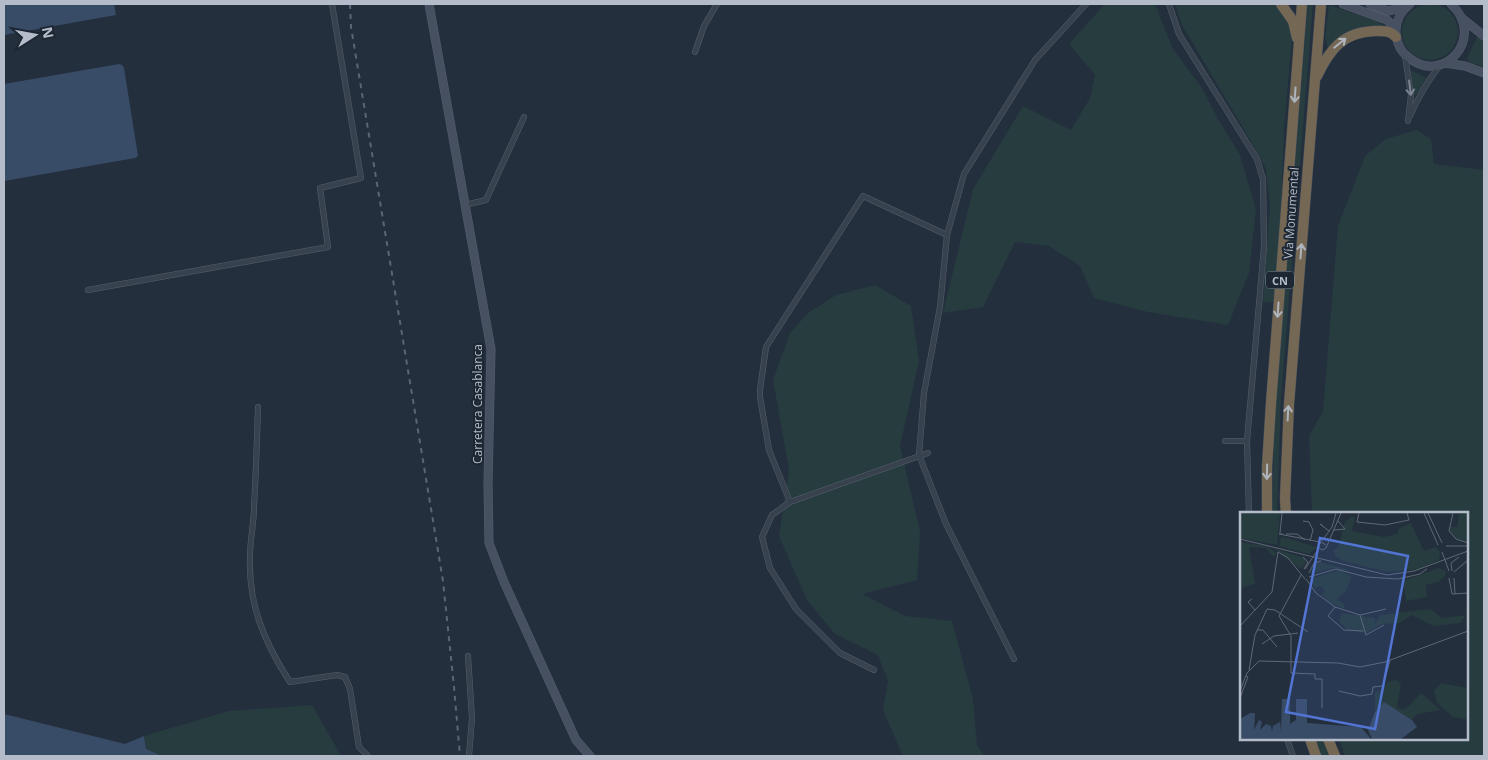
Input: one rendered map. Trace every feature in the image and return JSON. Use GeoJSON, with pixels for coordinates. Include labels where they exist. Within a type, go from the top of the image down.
{"type":"FeatureCollection","features":[{"type":"Feature","properties":{"kind":"highway"},"geometry":{"type":"LineString","coordinates":[[1281,4],[1292,22],[1299,47]]}},
{"type":"Feature","properties":{"kind":"highway","name":"Vía Monumental"},"geometry":{"type":"LineString","coordinates":[[1286,512],[1289,404],[1321,4]]}},
{"type":"Feature","properties":{"kind":"highway","name":"Vía Monumental"},"geometry":{"type":"LineString","coordinates":[[1267,512],[1267,467],[1271,403],[1302,6]]}},
{"type":"Feature","properties":{"kind":"highway"},"geometry":{"type":"LineString","coordinates":[[1314,84],[1329,53],[1346,38],[1358,33],[1371,31],[1396,33]]}},
{"type":"Feature","properties":{"kind":"highway"},"geometry":{"type":"LineString","coordinates":[[1310,740],[1316,756]]}},
{"type":"Feature","properties":{"kind":"highway"},"geometry":{"type":"LineString","coordinates":[[1328,740],[1334,756]]}},
{"type":"Feature","properties":{"kind":"main road","name":"Carretera Casablanca"},"geometry":{"type":"LineString","coordinates":[[429,4],[491,349],[488,484],[489,543],[504,582],[576,740],[587,755]]}},
{"type":"Feature","properties":{"kind":"main road"},"geometry":{"type":"LineString","coordinates":[[1343,4],[1387,20],[1396,33],[1399,46],[1412,61],[1421,65],[1431,66],[1443,64],[1465,66],[1484,73]]}},
{"type":"Feature","properties":{"kind":"main road"},"geometry":{"type":"LineString","coordinates":[[1370,4],[1388,11],[1408,5]]}},
{"type":"Feature","properties":{"kind":"main road"},"geometry":{"type":"LineString","coordinates":[[1443,64],[1454,58],[1464,40],[1463,19],[1457,7],[1451,4]]}},
{"type":"Feature","properties":{"kind":"main road"},"geometry":{"type":"LineString","coordinates":[[1396,33],[1401,14],[1408,5]]}},
{"type":"Feature","properties":{"kind":"main road"},"geometry":{"type":"LineString","coordinates":[[1463,19],[1484,36]]}},
{"type":"Feature","properties":{"kind":"street"},"geometry":{"type":"LineString","coordinates":[[88,290],[328,247],[320,188],[361,178],[353,120],[332,4]]}},
{"type":"Feature","properties":{"kind":"street"},"geometry":{"type":"LineString","coordinates":[[694,52],[704,26],[717,4]]}},
{"type":"Feature","properties":{"kind":"street"},"geometry":{"type":"LineString","coordinates":[[1014,659],[946,524],[919,455],[924,393],[940,307],[947,235],[964,174],[1034,60],[1086,4]]}},
{"type":"Feature","properties":{"kind":"street"},"geometry":{"type":"LineString","coordinates":[[1169,4],[1180,34],[1257,159],[1263,179],[1264,246],[1247,441],[1249,512]]}},
{"type":"Feature","properties":{"kind":"street"},"geometry":{"type":"LineString","coordinates":[[1405,55],[1411,95],[1408,121],[1429,79],[1443,64]]}},
{"type":"Feature","properties":{"kind":"street"},"geometry":{"type":"LineString","coordinates":[[465,205],[486,200],[524,117]]}},
{"type":"Feature","properties":{"kind":"street"},"geometry":{"type":"LineString","coordinates":[[790,502],[769,450],[760,397],[766,347],[863,196],[947,235]]}},
{"type":"Feature","properties":{"kind":"street"},"geometry":{"type":"LineString","coordinates":[[258,407],[250,557],[251,587],[262,633],[290,682],[337,675],[345,677],[350,689],[359,747],[368,756]]}},
{"type":"Feature","properties":{"kind":"street"},"geometry":{"type":"LineString","coordinates":[[1225,441],[1247,441]]}},
{"type":"Feature","properties":{"kind":"street"},"geometry":{"type":"LineString","coordinates":[[874,670],[840,653],[796,609],[770,568],[762,537],[772,515],[790,502],[928,453]]}},
{"type":"Feature","properties":{"kind":"street"},"geometry":{"type":"LineString","coordinates":[[468,656],[472,718],[469,756]]}},
{"type":"Feature","properties":{"kind":"street"},"geometry":{"type":"LineString","coordinates":[[1287,740],[1293,756]]}},
{"type":"Feature","properties":{"kind":"green space"},"geometry":{"type":"Polygon","coordinates":[[[1105,4],[1155,4],[1173,49],[1202,88],[1240,155],[1256,209],[1249,273],[1228,325],[1148,312],[1094,298],[1080,266],[1049,246],[1015,242],[983,307],[943,313],[973,189],[1023,106],[1071,130],[1090,98],[1095,75],[1069,44],[1105,4]]]}},
{"type":"Feature","properties":{"kind":"green space"},"geometry":{"type":"Polygon","coordinates":[[[1175,4],[1277,4],[1289,19],[1292,39],[1284,128],[1282,193],[1274,302],[1263,302],[1270,205],[1266,169],[1182,25],[1175,4]]]}},
{"type":"Feature","properties":{"kind":"green space"},"geometry":{"type":"Polygon","coordinates":[[[1308,4],[1313,4],[1281,398],[1277,512],[1272,512],[1275,401],[1308,4]]]}},
{"type":"Feature","properties":{"kind":"green space"},"geometry":{"type":"Polygon","coordinates":[[[1430,4],[1441,6],[1450,12],[1456,21],[1458,32],[1456,43],[1450,52],[1441,58],[1430,60],[1419,58],[1410,52],[1404,43],[1402,32],[1404,21],[1410,12],[1419,6],[1430,4]]]}},
{"type":"Feature","properties":{"kind":"green space"},"geometry":{"type":"Polygon","coordinates":[[[1329,5],[1374,20],[1388,28],[1328,49],[1325,38],[1329,5]]]}},
{"type":"Feature","properties":{"kind":"green space"},"geometry":{"type":"Polygon","coordinates":[[[1479,36],[1484,38],[1484,67],[1469,62],[1467,58],[1479,36]]]}},
{"type":"Feature","properties":{"kind":"green space"},"geometry":{"type":"Polygon","coordinates":[[[1410,70],[1427,78],[1415,97],[1410,70]]]}},
{"type":"Feature","properties":{"kind":"green space"},"geometry":{"type":"Polygon","coordinates":[[[1416,130],[1431,139],[1434,164],[1484,170],[1484,756],[1345,756],[1339,740],[1468,740],[1468,512],[1312,512],[1309,436],[1323,411],[1338,226],[1365,156],[1386,139],[1416,130]]]}},
{"type":"Feature","properties":{"kind":"green space"},"geometry":{"type":"Polygon","coordinates":[[[875,285],[911,306],[919,361],[900,446],[920,531],[917,580],[862,594],[905,616],[952,621],[973,699],[977,745],[985,756],[903,756],[883,710],[888,681],[878,655],[835,634],[807,600],[779,536],[789,470],[773,380],[790,333],[808,313],[836,295],[875,285]]]}},
{"type":"Feature","properties":{"kind":"green space"},"geometry":{"type":"Polygon","coordinates":[[[312,705],[341,756],[162,756],[146,749],[144,736],[229,711],[312,705]]]}},
{"type":"Feature","properties":{"kind":"green space"},"geometry":{"type":"Polygon","coordinates":[[[1315,740],[1322,740],[1329,756],[1322,756],[1315,740]]]}},
{"type":"Feature","properties":{"kind":"water"},"geometry":{"type":"Polygon","coordinates":[[[4,4],[114,4],[116,15],[4,35],[4,4]]]}},
{"type":"Feature","properties":{"kind":"water"},"geometry":{"type":"Polygon","coordinates":[[[119,64],[124,68],[138,156],[4,181],[4,84],[119,64]]]}},
{"type":"Feature","properties":{"kind":"water"},"geometry":{"type":"Polygon","coordinates":[[[4,714],[125,744],[144,736],[146,749],[162,756],[4,756],[4,714]]]}},
{"type":"Feature","properties":{"kind":"railway"},"geometry":{"type":"LineString","coordinates":[[350,4],[351,27],[443,581],[460,756]]}}]}
